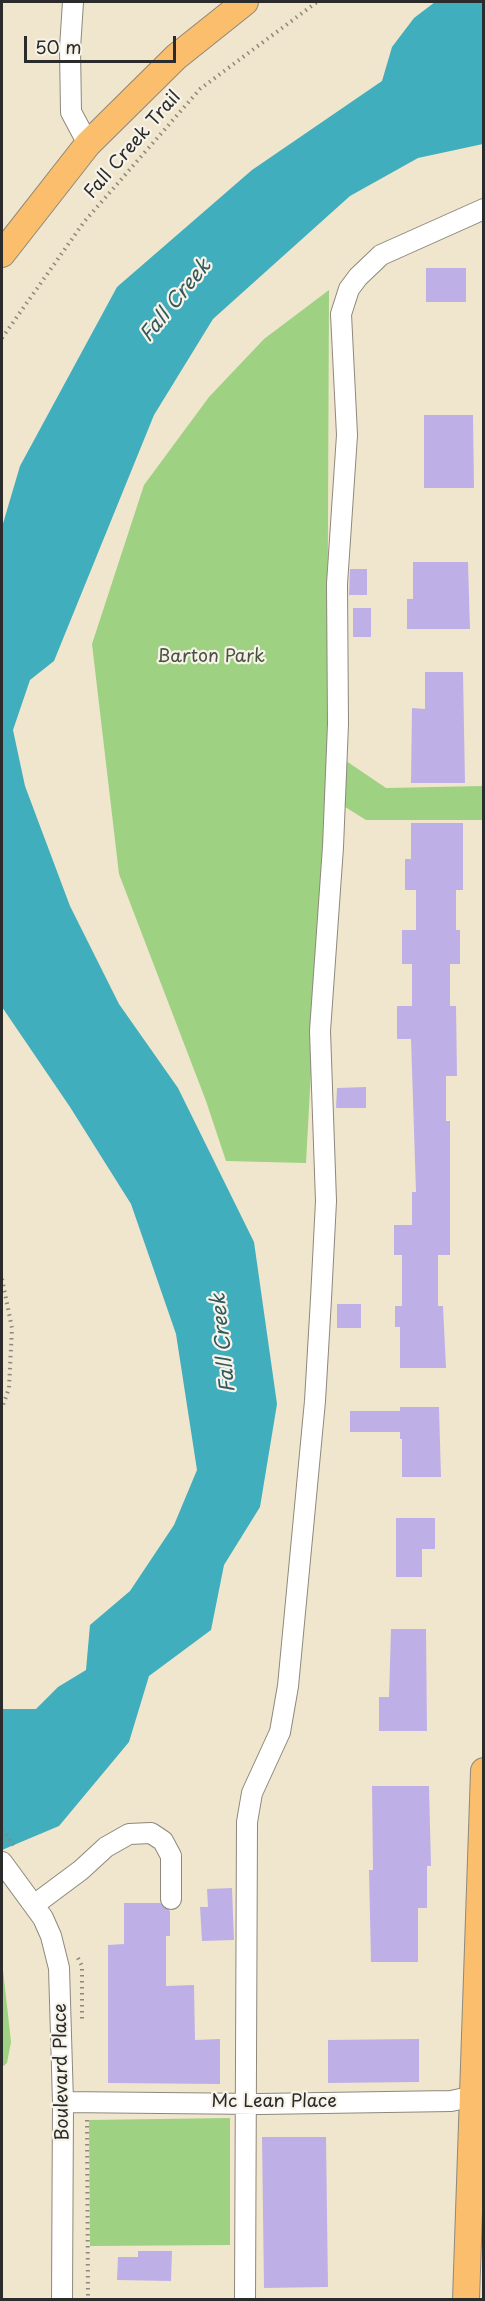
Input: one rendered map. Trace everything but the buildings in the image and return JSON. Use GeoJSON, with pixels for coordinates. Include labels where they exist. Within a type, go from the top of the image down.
{"type":"FeatureCollection","features":[{"type":"Feature","properties":{"kind":"main road"},"geometry":{"type":"LineString","coordinates":[[2,254],[88,144],[176,57],[245,2]]}},
{"type":"Feature","properties":{"kind":"main road"},"geometry":{"type":"LineString","coordinates":[[466,2300],[478,2096],[483,1771]]}},
{"type":"Feature","properties":{"kind":"street"},"geometry":{"type":"LineString","coordinates":[[73,2],[70,48],[71,111],[88,144]]}},
{"type":"Feature","properties":{"kind":"street"},"geometry":{"type":"LineString","coordinates":[[245,2300],[247,1822],[252,1793],[280,1732],[288,1686],[315,1401],[326,1201],[320,1031],[333,847],[338,724],[337,584],[347,435],[341,314],[349,289],[358,276],[381,255],[431,230],[483,209]]}},
{"type":"Feature","properties":{"kind":"street"},"geometry":{"type":"LineString","coordinates":[[34,1905],[81,1870],[106,1847],[129,1834],[151,1833],[163,1841],[171,1856],[171,1899]]}},
{"type":"Feature","properties":{"kind":"street","name":"Boulevard Place"},"geometry":{"type":"LineString","coordinates":[[3,1864],[34,1905],[51,1936],[59,1968],[63,2102],[62,2300]]}},
{"type":"Feature","properties":{"kind":"street","name":"Mc Lean Place"},"geometry":{"type":"LineString","coordinates":[[63,2102],[245,2103],[452,2100],[478,2096]]}},
{"type":"Feature","properties":{"kind":"path","name":"Fall Creek Trail"},"geometry":{"type":"LineString","coordinates":[[2,338],[84,222],[200,89],[317,2]]}},
{"type":"Feature","properties":{"kind":"path"},"geometry":{"type":"LineString","coordinates":[[2,1279],[12,1328],[9,1388],[2,1408]]}},
{"type":"Feature","properties":{"kind":"path"},"geometry":{"type":"LineString","coordinates":[[87,2115],[88,2300]]}},
{"type":"Feature","properties":{"kind":"green space","name":"Barton Park"},"geometry":{"type":"Polygon","coordinates":[[[329,290],[327,748],[386,788],[483,786],[484,820],[366,820],[326,795],[306,1163],[226,1161],[206,1101],[119,874],[92,644],[144,485],[209,397],[264,339],[329,290]]]}},
{"type":"Feature","properties":{"kind":"green space"},"geometry":{"type":"Polygon","coordinates":[[[2,1961],[11,2042],[7,2063],[2,2067],[2,1961]]]}},
{"type":"Feature","properties":{"kind":"green space"},"geometry":{"type":"Polygon","coordinates":[[[230,2118],[230,2245],[90,2246],[89,2120],[230,2118]]]}},
{"type":"Feature","properties":{"kind":"water","name":"Fall Creek"},"geometry":{"type":"Polygon","coordinates":[[[435,2],[483,2],[483,144],[418,158],[350,196],[213,319],[154,415],[54,661],[30,680],[13,730],[25,786],[70,906],[119,1004],[178,1088],[254,1242],[277,1404],[260,1507],[224,1565],[211,1630],[149,1676],[129,1742],[59,1826],[2,1850],[2,1709],[36,1709],[58,1687],[86,1670],[90,1625],[130,1591],[174,1525],[197,1470],[176,1334],[131,1204],[70,1107],[2,1007],[2,527],[20,466],[117,287],[252,170],[382,81],[392,47],[414,18],[435,2]]]}}]}
